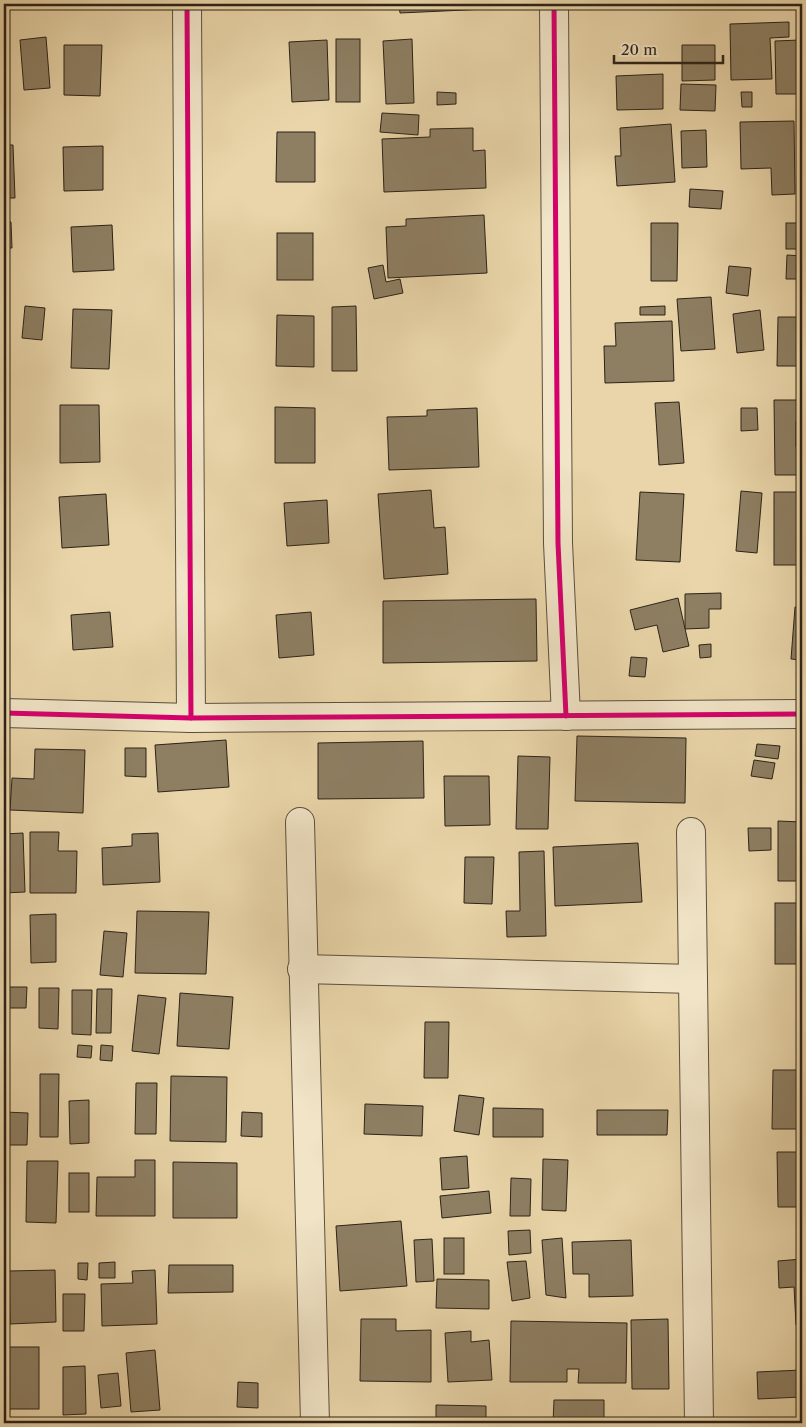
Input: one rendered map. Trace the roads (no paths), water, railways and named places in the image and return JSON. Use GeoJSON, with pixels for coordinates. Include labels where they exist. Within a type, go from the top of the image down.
{"type":"FeatureCollection","features":[{"type":"Feature","properties":{"kind":"street"},"geometry":{"type":"LineString","coordinates":[[187,4],[191,718]]}},
{"type":"Feature","properties":{"kind":"street"},"geometry":{"type":"LineString","coordinates":[[554,4],[558,542],[566,716]]}},
{"type":"Feature","properties":{"kind":"street"},"geometry":{"type":"LineString","coordinates":[[4,713],[191,718],[802,714]]}},
{"type":"Feature","properties":{"kind":"street"},"geometry":{"type":"LineString","coordinates":[[300,822],[302,969],[315,1423]]}},
{"type":"Feature","properties":{"kind":"street"},"geometry":{"type":"LineString","coordinates":[[691,832],[699,1423]]}},
{"type":"Feature","properties":{"kind":"street"},"geometry":{"type":"LineString","coordinates":[[302,969],[693,979]]}}]}
